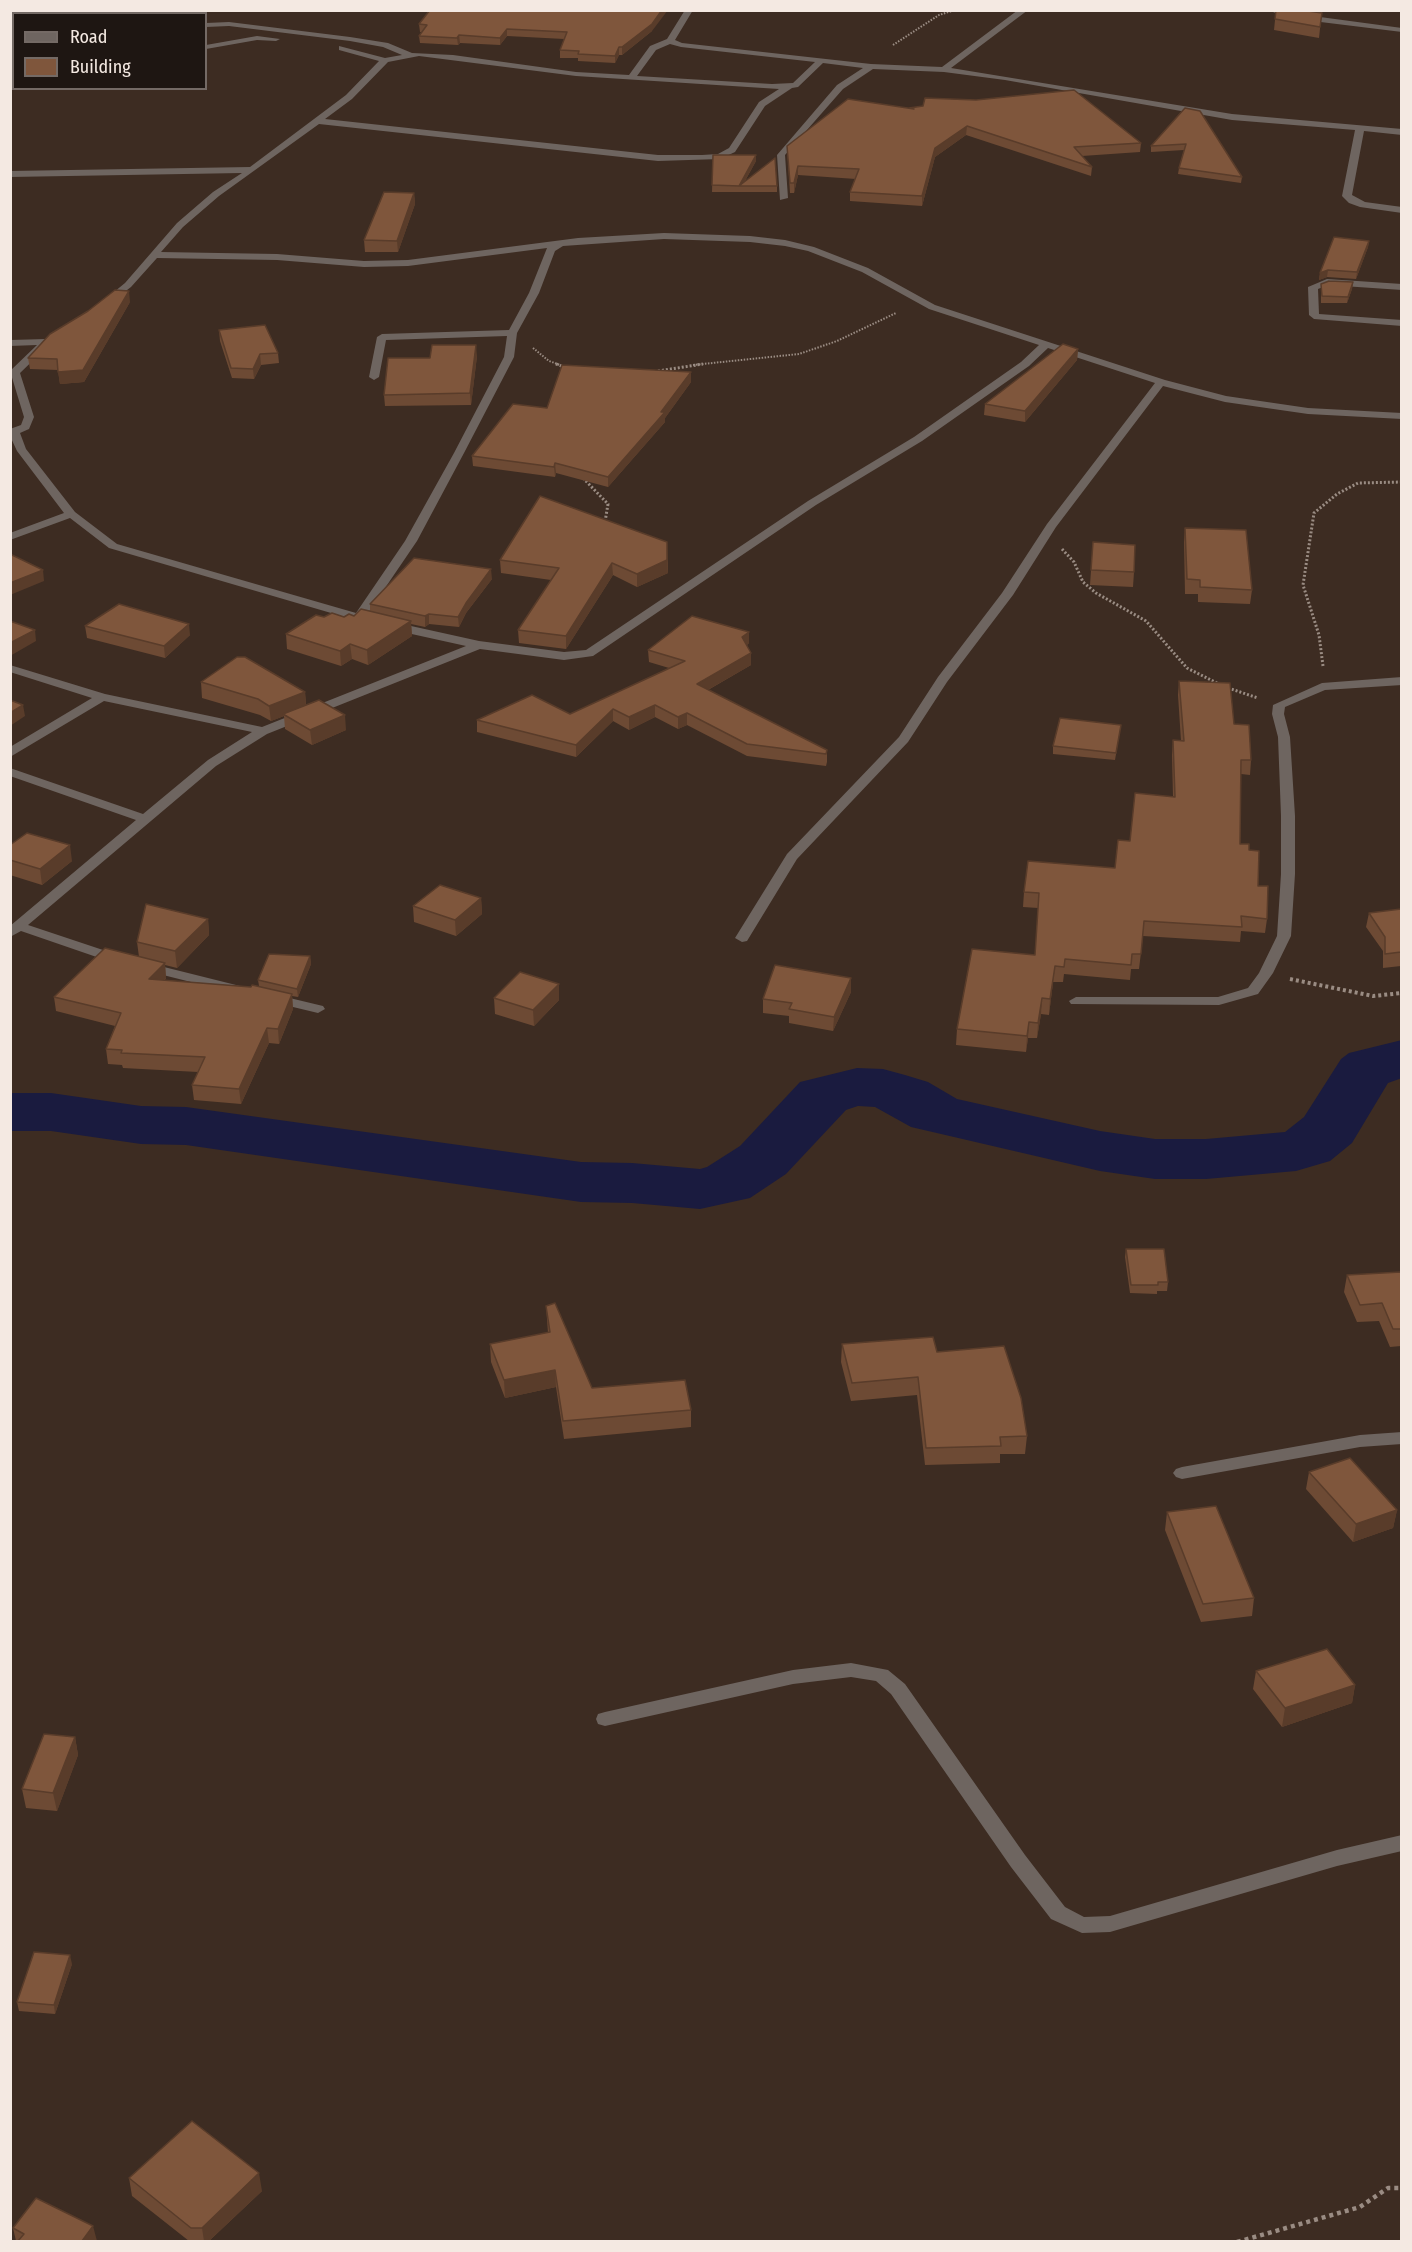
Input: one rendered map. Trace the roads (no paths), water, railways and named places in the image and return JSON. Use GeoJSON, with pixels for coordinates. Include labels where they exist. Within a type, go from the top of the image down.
{"type":"FeatureCollection","features":[{"type":"Feature","properties":{"kind":"street"},"geometry":{"type":"LineString","coordinates":[[632,77],[653,48],[670,41],[689,10]]}},
{"type":"Feature","properties":{"kind":"street"},"geometry":{"type":"LineString","coordinates":[[944,70],[1024,10]]}},
{"type":"Feature","properties":{"kind":"street"},"geometry":{"type":"LineString","coordinates":[[1272,10],[1288,16],[1319,21],[1401,30]]}},
{"type":"Feature","properties":{"kind":"street"},"geometry":{"type":"LineString","coordinates":[[207,25],[231,21],[385,45],[410,55]]}},
{"type":"Feature","properties":{"kind":"street"},"geometry":{"type":"LineString","coordinates":[[207,47],[271,38],[359,51],[385,60],[410,55],[453,57],[576,74],[788,87]]}},
{"type":"Feature","properties":{"kind":"street"},"geometry":{"type":"LineString","coordinates":[[670,41],[681,45],[820,61],[944,70],[1005,78],[1232,117],[1401,132]]}},
{"type":"Feature","properties":{"kind":"street"},"geometry":{"type":"LineString","coordinates":[[93,313],[128,285],[180,225],[216,194],[252,170],[349,97],[385,60]]}},
{"type":"Feature","properties":{"kind":"street"},"geometry":{"type":"LineString","coordinates":[[317,121],[658,158],[720,156],[732,150],[762,104],[795,85],[820,61]]}},
{"type":"Feature","properties":{"kind":"street"},"geometry":{"type":"LineString","coordinates":[[783,198],[780,154],[840,87],[870,66]]}},
{"type":"Feature","properties":{"kind":"street"},"geometry":{"type":"LineString","coordinates":[[1360,129],[1347,196],[1352,201],[1363,205],[1401,210]]}},
{"type":"Feature","properties":{"kind":"street"},"geometry":{"type":"LineString","coordinates":[[10,174],[252,170]]}},
{"type":"Feature","properties":{"kind":"street"},"geometry":{"type":"LineString","coordinates":[[154,255],[277,257],[364,264],[408,263],[560,244],[664,236],[750,239],[785,243],[811,249],[865,270],[932,307],[1161,382],[1225,399],[1308,411],[1401,416]]}},
{"type":"Feature","properties":{"kind":"street"},"geometry":{"type":"LineString","coordinates":[[359,618],[411,541],[453,463],[509,357],[512,335],[534,292],[551,249],[560,244]]}},
{"type":"Feature","properties":{"kind":"street"},"geometry":{"type":"LineString","coordinates":[[1401,287],[1327,282],[1313,287],[1314,315],[1317,317],[1401,323]]}},
{"type":"Feature","properties":{"kind":"street"},"geometry":{"type":"LineString","coordinates":[[374,377],[382,337],[512,335]]}},
{"type":"Feature","properties":{"kind":"street"},"geometry":{"type":"LineString","coordinates":[[10,343],[49,340],[15,372],[29,417],[25,427],[13,433],[21,449],[71,514],[113,546],[359,618],[479,645],[564,656],[589,653],[641,620],[812,503],[918,439],[1025,364],[1047,344]]}},
{"type":"Feature","properties":{"kind":"street"},"geometry":{"type":"LineString","coordinates":[[742,938],[792,857],[904,739],[942,680],[1007,595],[1051,526],[1161,382]]}},
{"type":"Feature","properties":{"kind":"street"},"geometry":{"type":"LineString","coordinates":[[10,537],[71,514]]}},
{"type":"Feature","properties":{"kind":"street"},"geometry":{"type":"LineString","coordinates":[[15,930],[212,763],[263,731],[479,645]]}},
{"type":"Feature","properties":{"kind":"street"},"geometry":{"type":"LineString","coordinates":[[12,670],[102,697],[263,731]]}},
{"type":"Feature","properties":{"kind":"street"},"geometry":{"type":"LineString","coordinates":[[1076,1001],[1219,1001],[1253,991],[1266,973],[1284,936],[1288,874],[1284,738],[1278,714],[1279,705],[1322,687],[1401,681]]}},
{"type":"Feature","properties":{"kind":"street"},"geometry":{"type":"LineString","coordinates":[[10,753],[102,697]]}},
{"type":"Feature","properties":{"kind":"street"},"geometry":{"type":"LineString","coordinates":[[10,772],[144,819]]}},
{"type":"Feature","properties":{"kind":"street"},"geometry":{"type":"LineString","coordinates":[[15,930],[116,959],[318,1009]]}},
{"type":"Feature","properties":{"kind":"street"},"geometry":{"type":"LineString","coordinates":[[1182,1473],[1360,1441],[1401,1438]]}},
{"type":"Feature","properties":{"kind":"street"},"geometry":{"type":"LineString","coordinates":[[605,1719],[793,1677],[851,1670],[881,1675],[898,1689],[1018,1861],[1058,1913],[1082,1925],[1110,1924],[1337,1858],[1401,1843]]}},
{"type":"Feature","properties":{"kind":"waterway"},"geometry":{"type":"LineString","coordinates":[[10,1112],[51,1112],[141,1125],[186,1126],[581,1182],[632,1183],[700,1189],[727,1184],[763,1160],[823,1096],[857,1087],[883,1088],[905,1096],[934,1113],[971,1123],[1100,1151],[1155,1159],[1206,1159],[1296,1151],[1307,1147],[1329,1129],[1363,1072],[1371,1066],[1402,1059]]}}]}
